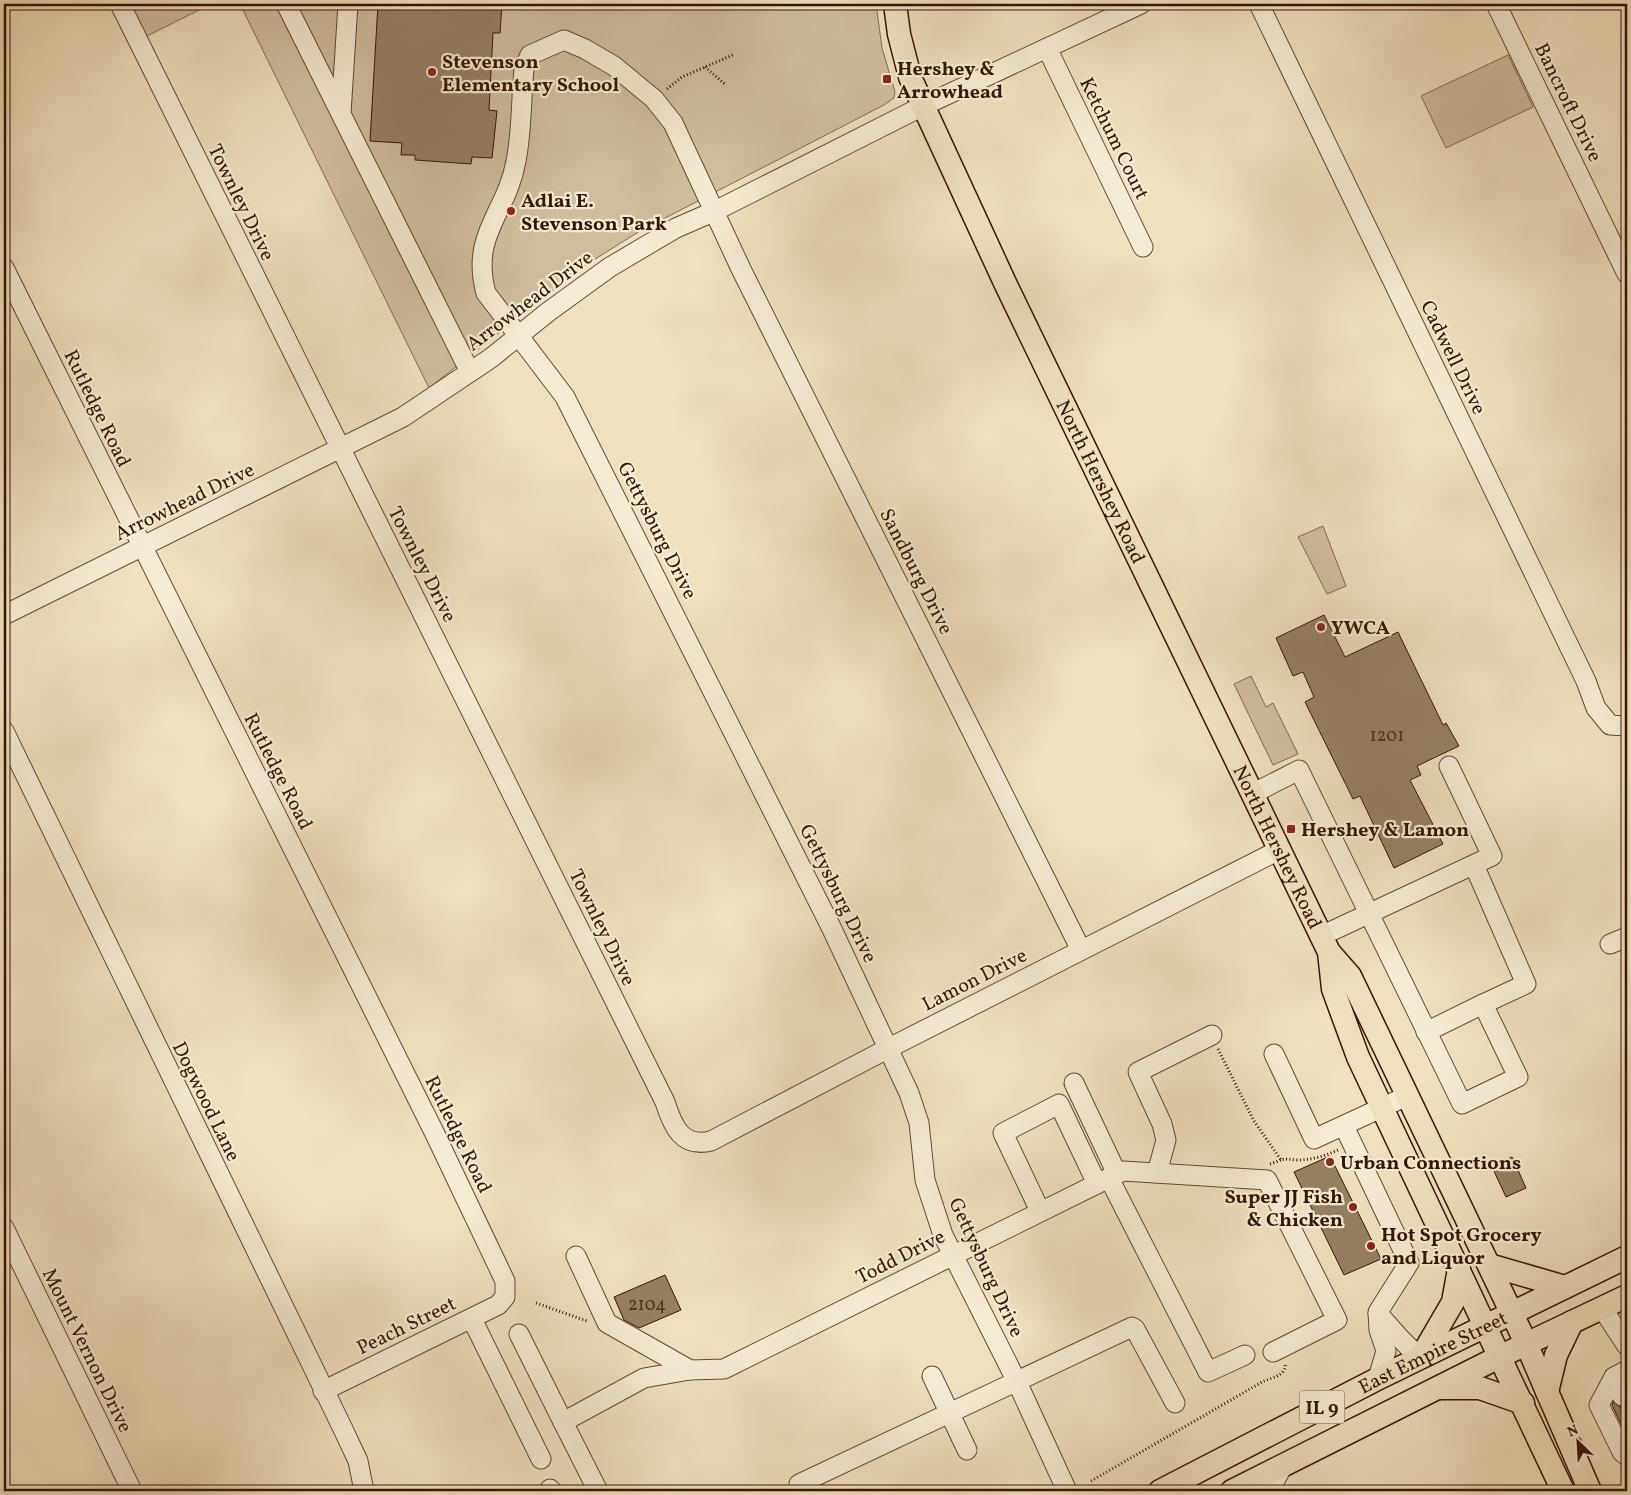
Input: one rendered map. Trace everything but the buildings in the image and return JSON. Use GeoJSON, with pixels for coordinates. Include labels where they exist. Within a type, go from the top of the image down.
{"type":"FeatureCollection","features":[{"type":"Feature","properties":{"kind":"main road","name":"North Hershey Road"},"geometry":{"type":"LineString","coordinates":[[895,4],[899,34],[910,77],[1006,285],[1325,944],[1350,976],[1526,1343],[1590,1491]]}},
{"type":"Feature","properties":{"kind":"main road","name":"North Hershey Road"},"geometry":{"type":"LineString","coordinates":[[1325,944],[1333,988],[1358,1057],[1501,1356],[1563,1491]]}},
{"type":"Feature","properties":{"kind":"main road","name":"East Empire Street"},"geometry":{"type":"LineString","coordinates":[[1160,1491],[1378,1378],[1627,1257]]}},
{"type":"Feature","properties":{"kind":"main road"},"geometry":{"type":"LineString","coordinates":[[1489,1265],[1565,1287]]}},
{"type":"Feature","properties":{"kind":"main road"},"geometry":{"type":"LineString","coordinates":[[1421,1357],[1453,1302],[1459,1269]]}},
{"type":"Feature","properties":{"kind":"main road","name":"East Empire Street"},"geometry":{"type":"LineString","coordinates":[[1232,1491],[1434,1388],[1627,1296]]}},
{"type":"Feature","properties":{"kind":"main road"},"geometry":{"type":"LineString","coordinates":[[1547,1392],[1556,1355],[1572,1322]]}},
{"type":"Feature","properties":{"kind":"main road"},"geometry":{"type":"LineString","coordinates":[[1434,1388],[1480,1388],[1522,1403]]}},
{"type":"Feature","properties":{"kind":"street","name":"Townley Drive"},"geometry":{"type":"LineString","coordinates":[[120,4],[656,1085],[673,1124],[689,1141]]}},
{"type":"Feature","properties":{"kind":"street"},"geometry":{"type":"LineString","coordinates":[[286,4],[470,372]]}},
{"type":"Feature","properties":{"kind":"street"},"geometry":{"type":"LineString","coordinates":[[341,114],[348,4]]}},
{"type":"Feature","properties":{"kind":"street","name":"Arrowhead Drive"},"geometry":{"type":"LineString","coordinates":[[4,615],[403,417],[470,372],[610,267],[676,228],[715,211],[923,106],[1140,4]]}},
{"type":"Feature","properties":{"kind":"street","name":"Cadwell Drive"},"geometry":{"type":"LineString","coordinates":[[1259,4],[1581,672],[1596,708],[1602,719],[1620,726]]}},
{"type":"Feature","properties":{"kind":"street","name":"Bancroft Drive"},"geometry":{"type":"LineString","coordinates":[[1496,4],[1627,274]]}},
{"type":"Feature","properties":{"kind":"street","name":"Gettysburg Drive"},"geometry":{"type":"LineString","coordinates":[[654,99],[614,66],[585,49],[564,40],[530,55],[524,68],[516,162],[481,254],[481,276],[486,293],[565,398],[586,437],[889,1048],[909,1093],[916,1115],[925,1180],[933,1210],[1067,1491]]}},
{"type":"Feature","properties":{"kind":"street","name":"Ketchum Court"},"geometry":{"type":"LineString","coordinates":[[1048,48],[1143,247]]}},
{"type":"Feature","properties":{"kind":"street","name":"Sandburg Drive"},"geometry":{"type":"LineString","coordinates":[[654,99],[673,123],[741,269],[1081,950]]}},
{"type":"Feature","properties":{"kind":"street","name":"Rutledge Road"},"geometry":{"type":"LineString","coordinates":[[4,268],[141,548],[435,1134],[505,1281],[505,1296]]}},
{"type":"Feature","properties":{"kind":"street","name":"Dogwood Lane"},"geometry":{"type":"LineString","coordinates":[[4,731],[358,1461],[364,1491]]}},
{"type":"Feature","properties":{"kind":"street"},"geometry":{"type":"LineString","coordinates":[[1325,944],[1368,914],[1492,856],[1449,766]]}},
{"type":"Feature","properties":{"kind":"street"},"geometry":{"type":"LineString","coordinates":[[1252,794],[1299,770],[1462,1104],[1518,1077],[1483,1004]]}},
{"type":"Feature","properties":{"kind":"street","name":"Lamon Drive"},"geometry":{"type":"LineString","coordinates":[[689,1141],[701,1144],[711,1141],[889,1048],[1279,850]]}},
{"type":"Feature","properties":{"kind":"street"},"geometry":{"type":"LineString","coordinates":[[1426,1032],[1526,984],[1474,865]]}},
{"type":"Feature","properties":{"kind":"street"},"geometry":{"type":"LineString","coordinates":[[1157,1173],[1166,1140],[1162,1124],[1138,1072],[1212,1035]]}},
{"type":"Feature","properties":{"kind":"street"},"geometry":{"type":"LineString","coordinates":[[1274,1054],[1314,1139],[1407,1096]]}},
{"type":"Feature","properties":{"kind":"street"},"geometry":{"type":"LineString","coordinates":[[1074,1083],[1107,1178]]}},
{"type":"Feature","properties":{"kind":"street"},"geometry":{"type":"LineString","coordinates":[[1040,1211],[1003,1133],[1059,1104],[1107,1178],[1208,1372],[1245,1355]]}},
{"type":"Feature","properties":{"kind":"street"},"geometry":{"type":"LineString","coordinates":[[1344,1126],[1409,1262],[1378,1314],[1379,1330],[1386,1351],[1378,1378]]}},
{"type":"Feature","properties":{"kind":"street","name":"Todd Drive"},"geometry":{"type":"LineString","coordinates":[[563,1422],[644,1378],[690,1370],[724,1369],[1123,1171],[1267,1180],[1337,1320],[1278,1349]]}},
{"type":"Feature","properties":{"kind":"street","name":"Mount Vernon Drive"},"geometry":{"type":"LineString","coordinates":[[4,1228],[132,1491]]}},
{"type":"Feature","properties":{"kind":"street"},"geometry":{"type":"LineString","coordinates":[[576,1256],[606,1323],[690,1370]]}},
{"type":"Feature","properties":{"kind":"street","name":"Peach Street"},"geometry":{"type":"LineString","coordinates":[[323,1391],[472,1319],[498,1305],[505,1296]]}},
{"type":"Feature","properties":{"kind":"street"},"geometry":{"type":"LineString","coordinates":[[1602,1308],[1627,1346]]}},
{"type":"Feature","properties":{"kind":"street"},"geometry":{"type":"LineString","coordinates":[[1378,1314],[1391,1327],[1402,1344],[1421,1357]]}},
{"type":"Feature","properties":{"kind":"street"},"geometry":{"type":"LineString","coordinates":[[472,1319],[541,1459]]}},
{"type":"Feature","properties":{"kind":"street"},"geometry":{"type":"LineString","coordinates":[[799,1484],[1132,1327],[1135,1329],[1175,1403]]}},
{"type":"Feature","properties":{"kind":"street"},"geometry":{"type":"LineString","coordinates":[[519,1334],[598,1491]]}},
{"type":"Feature","properties":{"kind":"street"},"geometry":{"type":"LineString","coordinates":[[1620,1374],[1622,1396]]}},
{"type":"Feature","properties":{"kind":"street"},"geometry":{"type":"LineString","coordinates":[[1620,1374],[1599,1405],[1622,1452],[1627,1456]]}},
{"type":"Feature","properties":{"kind":"street"},"geometry":{"type":"LineString","coordinates":[[932,1376],[967,1450]]}},
{"type":"Feature","properties":{"kind":"street"},"geometry":{"type":"LineString","coordinates":[[1269,1491],[1284,1464]]}},
{"type":"Feature","properties":{"kind":"path"},"geometry":{"type":"LineString","coordinates":[[654,99],[682,78],[735,54]]}},
{"type":"Feature","properties":{"kind":"path"},"geometry":{"type":"LineString","coordinates":[[705,68],[726,85]]}},
{"type":"Feature","properties":{"kind":"path"},"geometry":{"type":"LineString","coordinates":[[1212,1035],[1254,1121],[1281,1160]]}},
{"type":"Feature","properties":{"kind":"path"},"geometry":{"type":"LineString","coordinates":[[1273,1162],[1287,1158],[1296,1160],[1325,1156],[1352,1143]]}},
{"type":"Feature","properties":{"kind":"path"},"geometry":{"type":"LineString","coordinates":[[536,1303],[592,1323],[606,1323]]}},
{"type":"Feature","properties":{"kind":"path"},"geometry":{"type":"LineString","coordinates":[[1091,1481],[1262,1382],[1282,1374],[1286,1368],[1278,1349]]}},
{"type":"Feature","properties":{"kind":"shaded area"},"geometry":{"type":"Polygon","coordinates":[[[129,4],[211,4],[145,37],[129,4]]]}},
{"type":"Feature","properties":{"kind":"shaded area","name":"Adlai E. Stevenson Park"},"geometry":{"type":"Polygon","coordinates":[[[240,4],[876,4],[882,48],[895,92],[894,98],[884,105],[640,231],[584,266],[429,388],[240,4]]]}},
{"type":"Feature","properties":{"kind":"shaded area"},"geometry":{"type":"Polygon","coordinates":[[[1508,55],[1533,107],[1446,148],[1421,96],[1508,55]]]}},
{"type":"Feature","properties":{"kind":"shaded area"},"geometry":{"type":"Polygon","coordinates":[[[1323,526],[1346,586],[1327,594],[1298,537],[1323,526]]]}},
{"type":"Feature","properties":{"kind":"shaded area"},"geometry":{"type":"Polygon","coordinates":[[[1251,676],[1266,707],[1273,703],[1298,754],[1273,765],[1234,684],[1251,676]]]}},
{"type":"Feature","properties":{"kind":"place","name":"Stevenson Elementary School"},"geometry":{"type":"Point","coordinates":[432,72]}},
{"type":"Feature","properties":{"kind":"place","name":"Hershey & Arrowhead"},"geometry":{"type":"Point","coordinates":[887,79]}},
{"type":"Feature","properties":{"kind":"place","name":"Adlai E. Stevenson Park"},"geometry":{"type":"Point","coordinates":[511,211]}},
{"type":"Feature","properties":{"kind":"place","name":"YWCA"},"geometry":{"type":"Point","coordinates":[1321,627]}},
{"type":"Feature","properties":{"kind":"place","name":"Hershey & Lamon"},"geometry":{"type":"Point","coordinates":[1291,829]}},
{"type":"Feature","properties":{"kind":"place","name":"Urban Connections"},"geometry":{"type":"Point","coordinates":[1330,1162]}},
{"type":"Feature","properties":{"kind":"place","name":"Super JJ Fish & Chicken"},"geometry":{"type":"Point","coordinates":[1353,1207]}},
{"type":"Feature","properties":{"kind":"place","name":"Hot Spot Grocery and Liquor"},"geometry":{"type":"Point","coordinates":[1371,1246]}}]}
